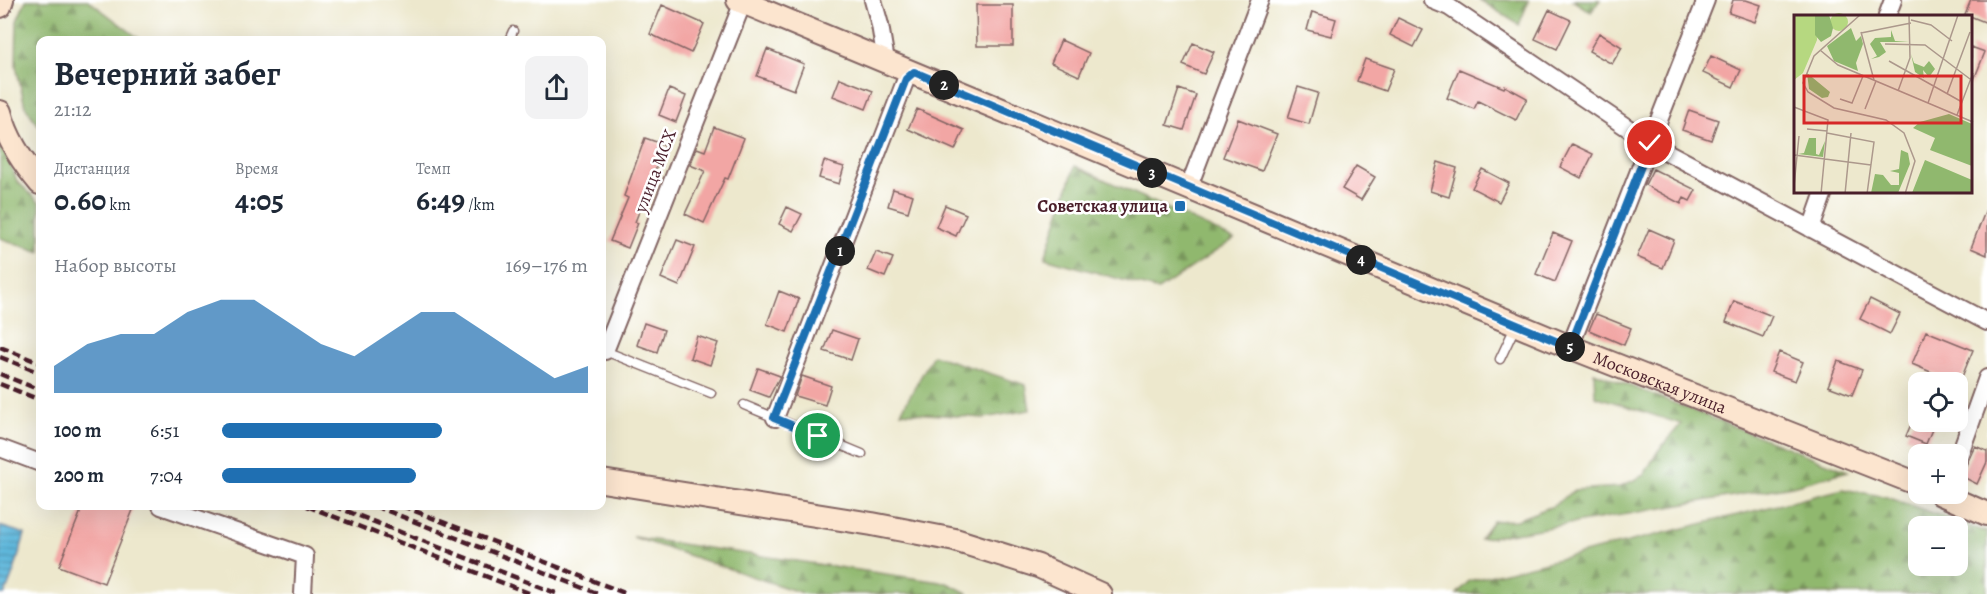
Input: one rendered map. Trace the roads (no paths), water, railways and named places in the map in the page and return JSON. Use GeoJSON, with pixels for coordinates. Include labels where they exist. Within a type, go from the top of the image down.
{"type":"FeatureCollection","features":[{"type":"Feature","properties":{"kind":"street"},"geometry":{"type":"LineString","coordinates":[[0,6],[2,0]]}},
{"type":"Feature","properties":{"kind":"street"},"geometry":{"type":"LineString","coordinates":[[873,0],[886,61]]}},
{"type":"Feature","properties":{"kind":"street"},"geometry":{"type":"LineString","coordinates":[[1188,189],[1260,0]]}},
{"type":"Feature","properties":{"kind":"street"},"geometry":{"type":"LineString","coordinates":[[1432,0],[1449,7],[1650,143],[1987,322]]}},
{"type":"Feature","properties":{"kind":"street"},"geometry":{"type":"LineString","coordinates":[[1570,347],[1706,0]]}},
{"type":"Feature","properties":{"kind":"street"},"geometry":{"type":"LineString","coordinates":[[1887,15],[1893,0]]}},
{"type":"Feature","properties":{"kind":"street","name":"Московская улица"},"geometry":{"type":"LineString","coordinates":[[741,1],[1516,325],[1908,480]]}},
{"type":"Feature","properties":{"kind":"street","name":"улица МСХ"},"geometry":{"type":"LineString","coordinates":[[606,342],[741,1]]}},
{"type":"Feature","properties":{"kind":"street"},"geometry":{"type":"LineString","coordinates":[[774,418],[906,79],[914,72]]}},
{"type":"Feature","properties":{"kind":"street"},"geometry":{"type":"LineString","coordinates":[[0,112],[5,132],[36,178]]}},
{"type":"Feature","properties":{"kind":"street"},"geometry":{"type":"LineString","coordinates":[[1811,229],[1823,194]]}},
{"type":"Feature","properties":{"kind":"street"},"geometry":{"type":"LineString","coordinates":[[1963,444],[1987,378]]}},
{"type":"Feature","properties":{"kind":"street"},"geometry":{"type":"LineString","coordinates":[[0,448],[36,462]]}},
{"type":"Feature","properties":{"kind":"street"},"geometry":{"type":"LineString","coordinates":[[606,482],[884,526],[955,540],[1038,566],[1100,594]]}},
{"type":"Feature","properties":{"kind":"street"},"geometry":{"type":"LineString","coordinates":[[1966,504],[1987,514]]}},
{"type":"Feature","properties":{"kind":"street"},"geometry":{"type":"LineString","coordinates":[[173,510],[305,556],[303,594]]}},
{"type":"Feature","properties":{"kind":"lane"},"geometry":{"type":"LineString","coordinates":[[511,36],[513,31]]}},
{"type":"Feature","properties":{"kind":"lane"},"geometry":{"type":"LineString","coordinates":[[1500,359],[1516,325]]}},
{"type":"Feature","properties":{"kind":"lane"},"geometry":{"type":"LineString","coordinates":[[606,351],[711,393]]}},
{"type":"Feature","properties":{"kind":"lane"},"geometry":{"type":"LineString","coordinates":[[744,405],[862,454]]}},
{"type":"Feature","properties":{"kind":"water"},"geometry":{"type":"Polygon","coordinates":[[[0,526],[25,534],[5,594],[0,594],[0,526]]]}},
{"type":"Feature","properties":{"kind":"railway"},"geometry":{"type":"LineString","coordinates":[[0,347],[36,361]]}},
{"type":"Feature","properties":{"kind":"railway"},"geometry":{"type":"LineString","coordinates":[[0,357],[36,371]]}},
{"type":"Feature","properties":{"kind":"railway"},"geometry":{"type":"LineString","coordinates":[[0,374],[36,388]]}},
{"type":"Feature","properties":{"kind":"railway"},"geometry":{"type":"LineString","coordinates":[[0,384],[36,398]]}},
{"type":"Feature","properties":{"kind":"railway"},"geometry":{"type":"LineString","coordinates":[[317,510],[531,594]]}},
{"type":"Feature","properties":{"kind":"railway"},"geometry":{"type":"LineString","coordinates":[[344,510],[558,594]]}},
{"type":"Feature","properties":{"kind":"railway"},"geometry":{"type":"LineString","coordinates":[[385,510],[599,594]]}},
{"type":"Feature","properties":{"kind":"railway"},"geometry":{"type":"LineString","coordinates":[[412,510],[627,594]]}},
{"type":"Feature","properties":{"kind":"place","name":"Советская улица"},"geometry":{"type":"Point","coordinates":[1180,206]}}]}
